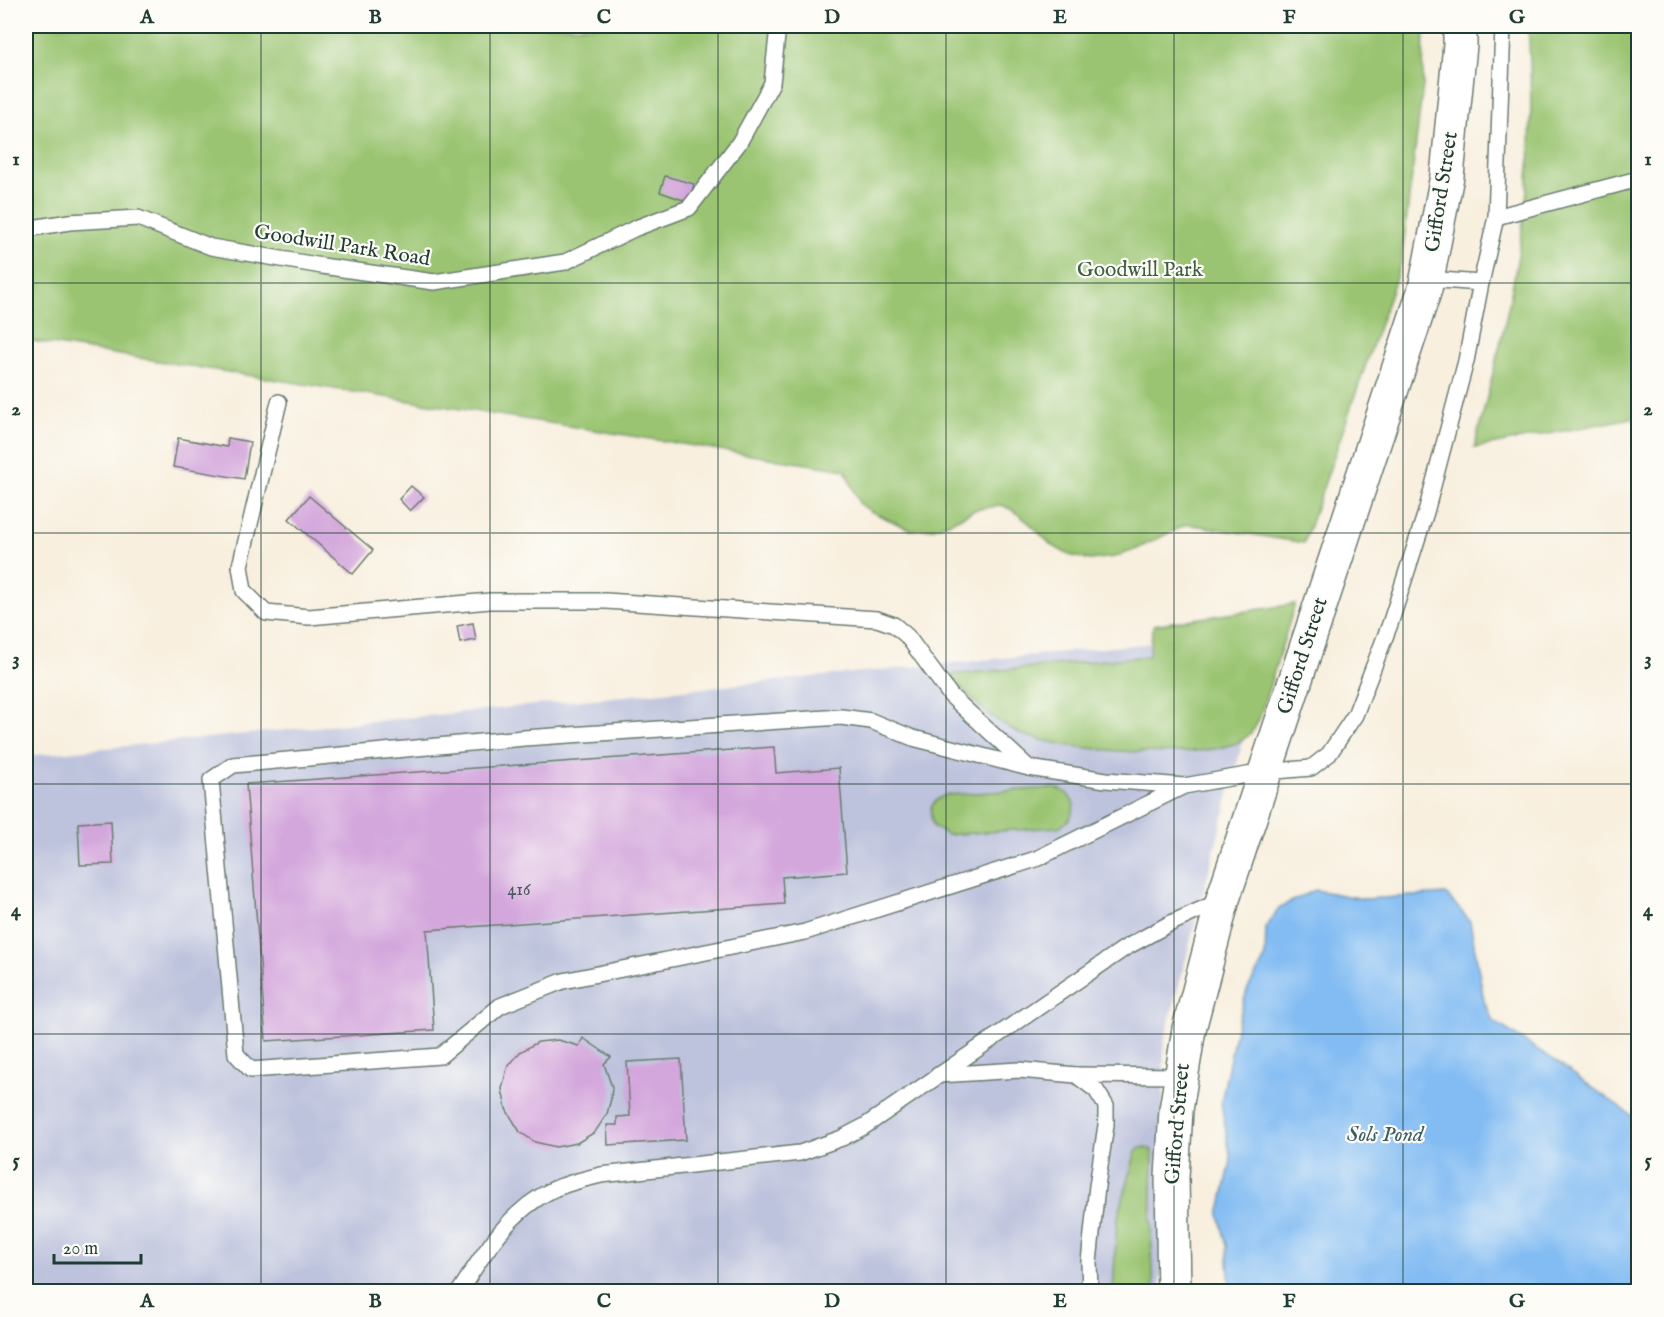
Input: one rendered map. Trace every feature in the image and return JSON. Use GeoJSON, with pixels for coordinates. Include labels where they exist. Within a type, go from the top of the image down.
{"type":"FeatureCollection","features":[{"type":"Feature","properties":{"kind":"main road","name":"Gifford Street"},"geometry":{"type":"LineString","coordinates":[[1174,1292],[1172,1177],[1176,1110],[1196,998],[1223,900],[1264,772],[1427,279],[1447,176],[1461,45],[1460,26]]}},
{"type":"Feature","properties":{"kind":"lane","name":"Goodwill Park Road"},"geometry":{"type":"LineString","coordinates":[[26,229],[69,222],[138,218],[211,247],[434,282],[565,262],[636,228],[688,208],[739,143],[772,83],[778,26]]}},
{"type":"Feature","properties":{"kind":"lane"},"geometry":{"type":"LineString","coordinates":[[1184,786],[1036,859],[827,925],[752,944],[563,981],[500,1006],[440,1056],[251,1070],[236,1053],[210,780],[233,765],[524,738],[842,717],[871,721],[913,738],[1029,768],[1106,780],[1184,786],[1264,772],[1311,768],[1329,754],[1355,715],[1390,624],[1426,512],[1466,361],[1496,217],[1503,26]]}},
{"type":"Feature","properties":{"kind":"lane"},"geometry":{"type":"LineString","coordinates":[[1496,217],[1638,179]]}},
{"type":"Feature","properties":{"kind":"lane"},"geometry":{"type":"LineString","coordinates":[[1427,279],[1481,283]]}},
{"type":"Feature","properties":{"kind":"lane"},"geometry":{"type":"LineString","coordinates":[[279,402],[240,566],[244,591],[266,613],[309,617],[490,601],[606,601],[876,619],[894,625],[907,636],[951,696],[1029,768]]}},
{"type":"Feature","properties":{"kind":"lane"},"geometry":{"type":"LineString","coordinates":[[459,1292],[494,1239],[523,1208],[551,1191],[601,1175],[800,1153],[842,1138],[865,1126],[1125,948],[1169,924],[1223,900]]}},
{"type":"Feature","properties":{"kind":"lane"},"geometry":{"type":"LineString","coordinates":[[938,1075],[1019,1070],[1076,1075],[1181,1076]]}},
{"type":"Feature","properties":{"kind":"lane"},"geometry":{"type":"LineString","coordinates":[[1076,1075],[1096,1090],[1106,1106],[1106,1125],[1096,1186],[1089,1262],[1090,1292]]}},
{"type":"Feature","properties":{"kind":"shaded area"},"geometry":{"type":"Polygon","coordinates":[[[1272,631],[1164,1042],[1160,1291],[26,1292],[26,756],[1272,631]]]}},
{"type":"Feature","properties":{"kind":"green space","name":"Goodwill Park"},"geometry":{"type":"Polygon","coordinates":[[[26,26],[1424,26],[1423,86],[1401,263],[1304,543],[1187,524],[1137,549],[1115,557],[1090,560],[1069,555],[1051,545],[1030,524],[1002,505],[974,510],[934,528],[911,530],[870,511],[859,503],[845,470],[26,340],[26,26]]]}},
{"type":"Feature","properties":{"kind":"green space"},"geometry":{"type":"Polygon","coordinates":[[[1528,26],[1638,26],[1638,417],[1474,448],[1508,309],[1526,203],[1531,114],[1528,26]]]}},
{"type":"Feature","properties":{"kind":"green space"},"geometry":{"type":"Polygon","coordinates":[[[1295,604],[1260,717],[1252,732],[1244,739],[1225,746],[1199,751],[1133,752],[1067,745],[1039,739],[1019,733],[999,722],[949,675],[1149,656],[1153,625],[1295,604]]]}},
{"type":"Feature","properties":{"kind":"green space"},"geometry":{"type":"Polygon","coordinates":[[[1052,788],[1066,793],[1074,805],[1069,819],[1057,827],[947,835],[933,826],[932,807],[937,800],[946,795],[1052,788]]]}},
{"type":"Feature","properties":{"kind":"green space"},"geometry":{"type":"Polygon","coordinates":[[[1146,1147],[1152,1150],[1153,1158],[1151,1230],[1154,1291],[1113,1291],[1117,1221],[1136,1151],[1146,1147]]]}},
{"type":"Feature","properties":{"kind":"water","name":"Sols Pond"},"geometry":{"type":"Polygon","coordinates":[[[1315,890],[1364,899],[1446,894],[1470,921],[1484,1001],[1493,1021],[1551,1058],[1638,1120],[1638,1291],[1230,1291],[1227,1246],[1219,1215],[1231,1161],[1221,1102],[1236,1029],[1247,990],[1265,958],[1266,927],[1280,907],[1315,890]]]}},
{"type":"Feature","properties":{"kind":"building"},"geometry":{"type":"Polygon","coordinates":[[[665,176],[694,184],[689,202],[660,192],[665,176]]]}},
{"type":"Feature","properties":{"kind":"building"},"geometry":{"type":"Polygon","coordinates":[[[178,438],[227,447],[228,438],[250,442],[244,479],[173,467],[178,438]]]}},
{"type":"Feature","properties":{"kind":"building"},"geometry":{"type":"Polygon","coordinates":[[[411,486],[424,497],[410,511],[399,499],[411,486]]]}},
{"type":"Feature","properties":{"kind":"building"},"geometry":{"type":"Polygon","coordinates":[[[309,496],[373,550],[353,574],[289,519],[309,496]]]}},
{"type":"Feature","properties":{"kind":"building"},"geometry":{"type":"Polygon","coordinates":[[[473,623],[476,640],[460,643],[457,626],[473,623]]]}},
{"type":"Feature","properties":{"kind":"building"},"geometry":{"type":"Polygon","coordinates":[[[774,747],[776,773],[839,768],[847,872],[782,877],[784,904],[427,930],[434,1030],[266,1041],[246,784],[774,747]]]}},
{"type":"Feature","properties":{"kind":"building"},"geometry":{"type":"Polygon","coordinates":[[[111,821],[113,864],[80,865],[78,823],[111,821]]]}},
{"type":"Feature","properties":{"kind":"building"},"geometry":{"type":"Polygon","coordinates":[[[583,1038],[611,1057],[604,1064],[612,1087],[607,1114],[595,1132],[577,1143],[556,1147],[535,1142],[520,1132],[506,1109],[502,1089],[507,1068],[520,1052],[538,1042],[558,1040],[579,1046],[583,1038]]]}},
{"type":"Feature","properties":{"kind":"building"},"geometry":{"type":"Polygon","coordinates":[[[681,1059],[686,1140],[608,1145],[607,1125],[617,1125],[617,1117],[630,1116],[627,1062],[681,1059]]]}}]}
